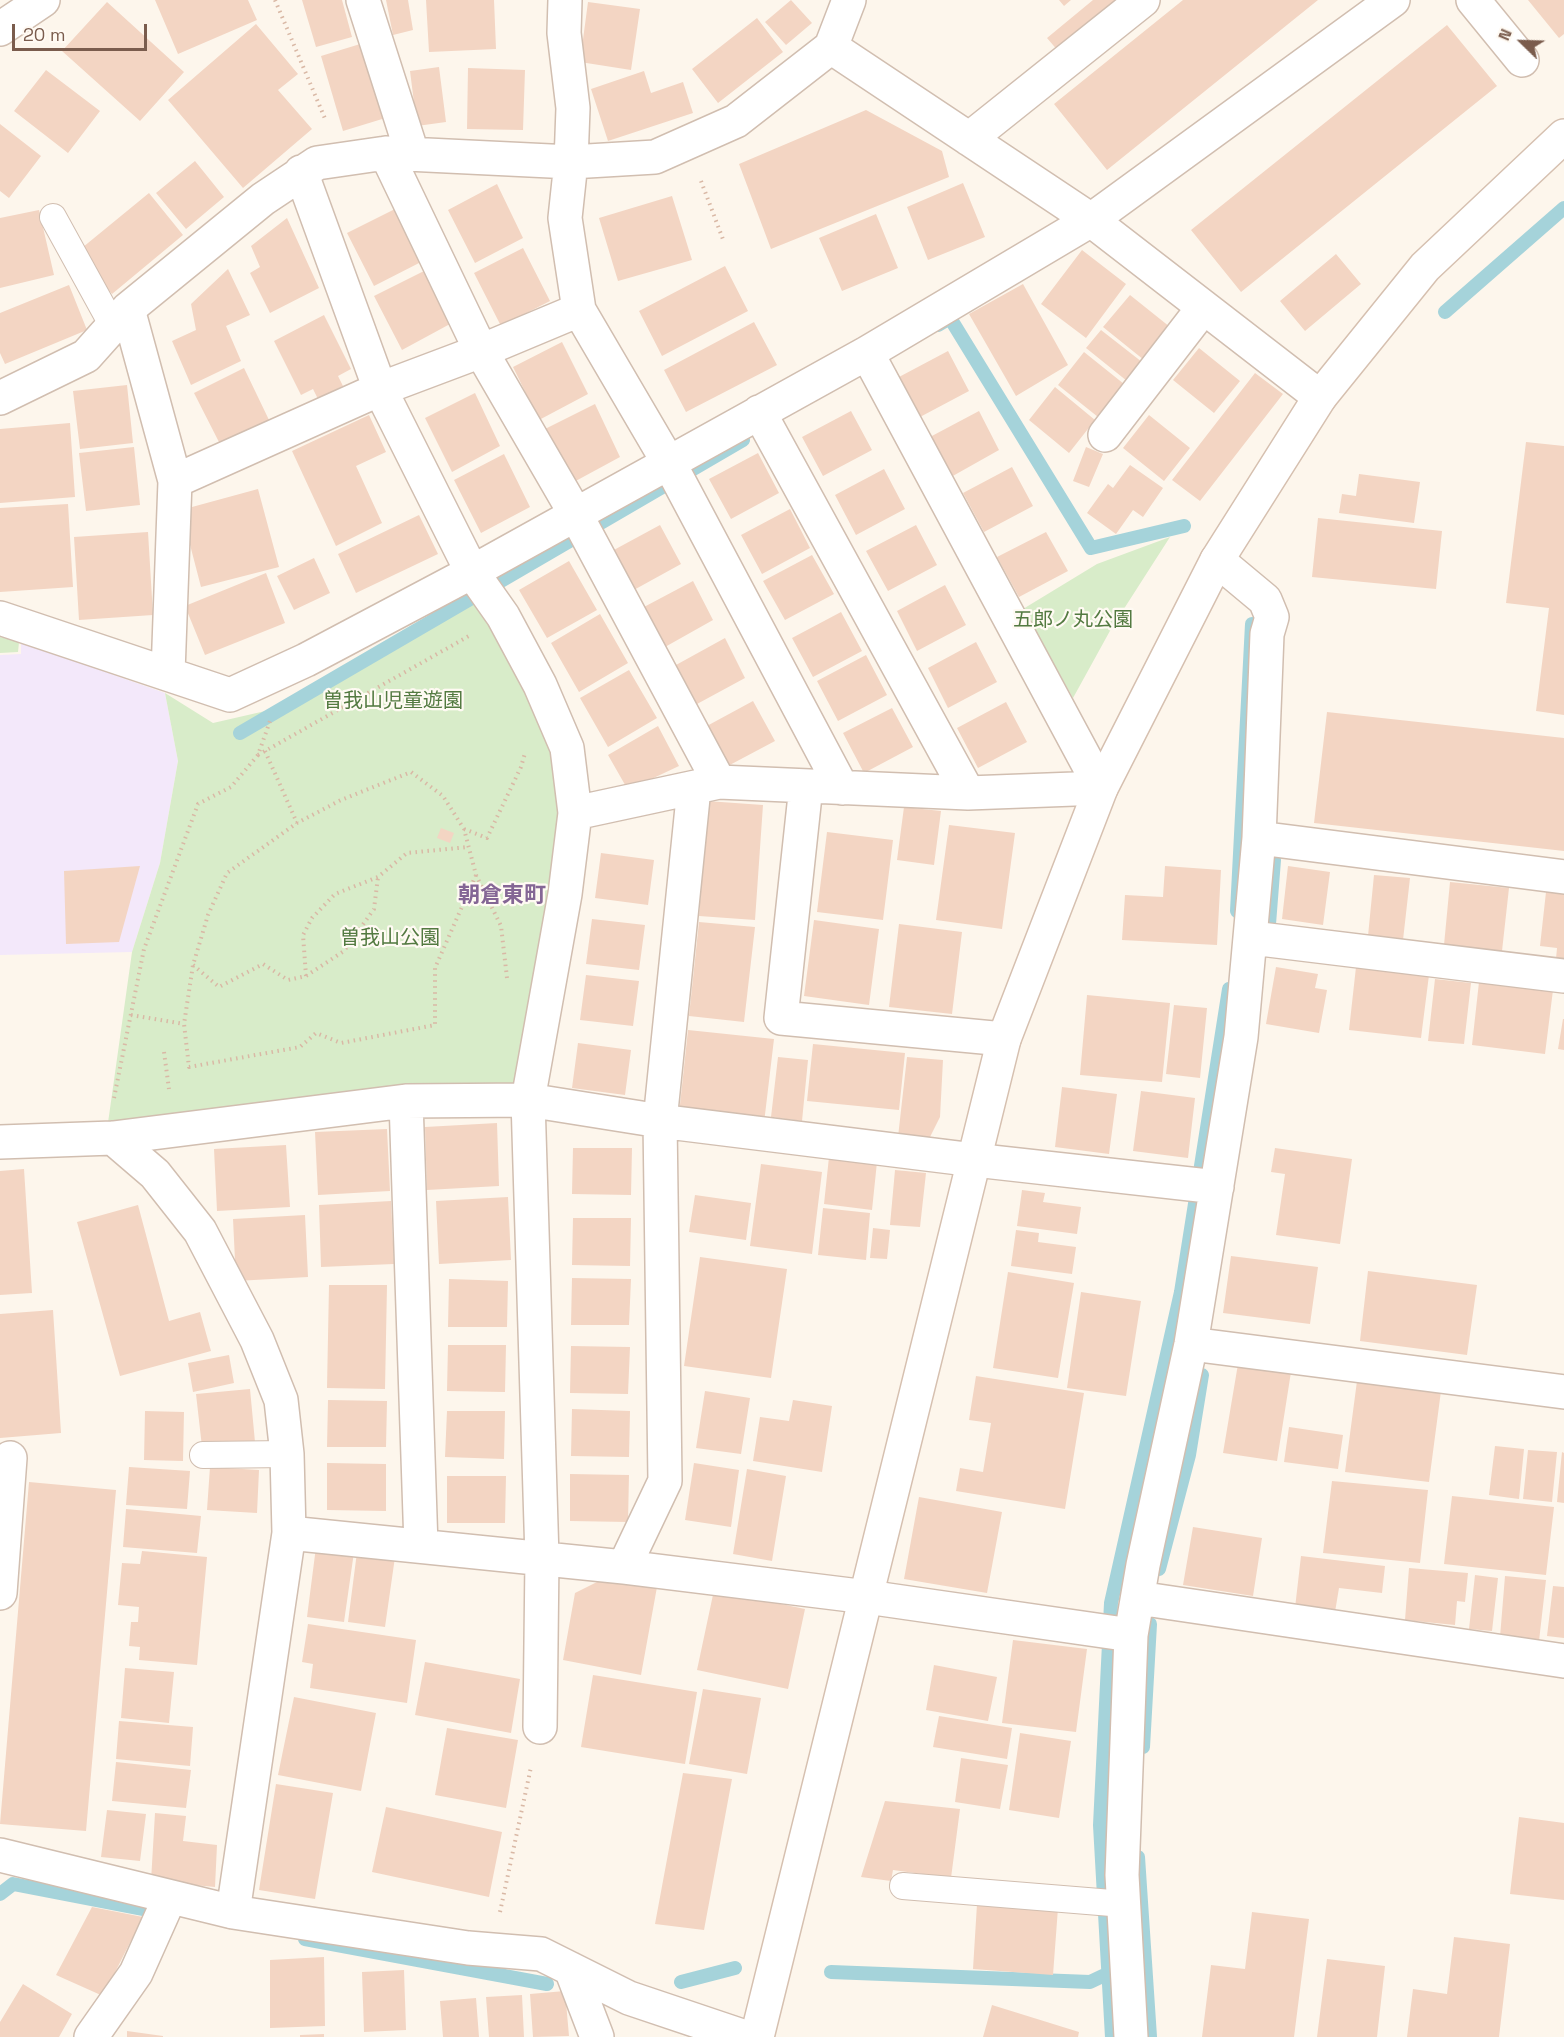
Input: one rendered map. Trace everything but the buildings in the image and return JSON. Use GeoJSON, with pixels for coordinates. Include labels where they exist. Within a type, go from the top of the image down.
{"type":"FeatureCollection","features":[{"type":"Feature","properties":{"kind":"street"},"geometry":{"type":"LineString","coordinates":[[0,29],[43,0]]}},
{"type":"Feature","properties":{"kind":"street"},"geometry":{"type":"LineString","coordinates":[[363,0],[399,153],[481,351],[582,527],[707,785],[660,1120],[664,1481],[624,1567]]}},
{"type":"Feature","properties":{"kind":"street"},"geometry":{"type":"LineString","coordinates":[[565,0],[564,33],[573,108],[571,162],[565,218],[579,310],[675,475],[842,788]]}},
{"type":"Feature","properties":{"kind":"street"},"geometry":{"type":"LineString","coordinates":[[0,398],[86,356],[121,318],[263,199],[318,163],[342,158],[399,153],[571,162],[655,157],[736,121],[831,47],[849,0]]}},
{"type":"Feature","properties":{"kind":"street"},"geometry":{"type":"LineString","coordinates":[[969,139],[1143,0]]}},
{"type":"Feature","properties":{"kind":"street"},"geometry":{"type":"LineString","coordinates":[[0,618],[230,695],[306,660],[487,593],[582,527],[764,422],[872,363],[1091,220],[1393,0]]}},
{"type":"Feature","properties":{"kind":"street"},"geometry":{"type":"LineString","coordinates":[[1473,0],[1522,60]]}},
{"type":"Feature","properties":{"kind":"street"},"geometry":{"type":"LineString","coordinates":[[831,47],[1091,220],[1320,397]]}},
{"type":"Feature","properties":{"kind":"street"},"geometry":{"type":"LineString","coordinates":[[757,2037],[1004,1039],[1101,788],[1216,560],[1320,397],[1425,267],[1564,136]]}},
{"type":"Feature","properties":{"kind":"street"},"geometry":{"type":"LineString","coordinates":[[301,172],[380,389],[487,593],[540,685],[567,747],[575,813],[565,894],[528,1100],[542,1558],[540,1727]]}},
{"type":"Feature","properties":{"kind":"street"},"geometry":{"type":"LineString","coordinates":[[1105,435],[1203,308]]}},
{"type":"Feature","properties":{"kind":"street"},"geometry":{"type":"LineString","coordinates":[[175,481],[380,389],[481,351],[579,310]]}},
{"type":"Feature","properties":{"kind":"street"},"geometry":{"type":"LineString","coordinates":[[121,318],[175,481],[168,673]]}},
{"type":"Feature","properties":{"kind":"street"},"geometry":{"type":"LineString","coordinates":[[872,363],[1101,788]]}},
{"type":"Feature","properties":{"kind":"street"},"geometry":{"type":"LineString","coordinates":[[764,422],[968,794]]}},
{"type":"Feature","properties":{"kind":"street"},"geometry":{"type":"LineString","coordinates":[[1131,2037],[1122,1875],[1131,1635],[1191,1344],[1200,1186],[1241,1037],[1252,938],[1259,838],[1267,634],[1272,617],[1265,600],[1216,560]]}},
{"type":"Feature","properties":{"kind":"street"},"geometry":{"type":"LineString","coordinates":[[575,813],[707,785],[806,786],[968,794],[1101,788]]}},
{"type":"Feature","properties":{"kind":"street"},"geometry":{"type":"LineString","coordinates":[[806,786],[781,1018],[1004,1039]]}},
{"type":"Feature","properties":{"kind":"street"},"geometry":{"type":"LineString","coordinates":[[1259,838],[1564,877]]}},
{"type":"Feature","properties":{"kind":"street"},"geometry":{"type":"LineString","coordinates":[[1252,938],[1564,976]]}},
{"type":"Feature","properties":{"kind":"street"},"geometry":{"type":"LineString","coordinates":[[0,1142],[110,1137],[406,1101],[528,1100],[660,1120],[1200,1186]]}},
{"type":"Feature","properties":{"kind":"street"},"geometry":{"type":"LineString","coordinates":[[406,1101],[421,1546]]}},
{"type":"Feature","properties":{"kind":"street"},"geometry":{"type":"LineString","coordinates":[[110,1137],[155,1174],[200,1231],[261,1350],[280,1400],[287,1454],[289,1533],[233,1912]]}},
{"type":"Feature","properties":{"kind":"street"},"geometry":{"type":"LineString","coordinates":[[1191,1344],[1564,1392]]}},
{"type":"Feature","properties":{"kind":"street"},"geometry":{"type":"LineString","coordinates":[[0,1593],[10,1458]]}},
{"type":"Feature","properties":{"kind":"street"},"geometry":{"type":"LineString","coordinates":[[289,1533],[624,1567],[867,1597],[1090,1632],[1131,1635]]}},
{"type":"Feature","properties":{"kind":"street"},"geometry":{"type":"LineString","coordinates":[[1138,1598],[1564,1661]]}},
{"type":"Feature","properties":{"kind":"street"},"geometry":{"type":"LineString","coordinates":[[0,1855],[233,1912],[491,1951],[541,1954],[629,1998],[745,2037]]}},
{"type":"Feature","properties":{"kind":"street"},"geometry":{"type":"LineString","coordinates":[[91,2037],[136,1973],[170,1897]]}},
{"type":"Feature","properties":{"kind":"street"},"geometry":{"type":"LineString","coordinates":[[571,1969],[597,2037]]}},
{"type":"Feature","properties":{"kind":"lane"},"geometry":{"type":"LineString","coordinates":[[53,217],[121,318]]}},
{"type":"Feature","properties":{"kind":"lane"},"geometry":{"type":"LineString","coordinates":[[203,1455],[287,1454]]}},
{"type":"Feature","properties":{"kind":"lane"},"geometry":{"type":"LineString","coordinates":[[903,1886],[1124,1904]]}},
{"type":"Feature","properties":{"kind":"path"},"geometry":{"type":"LineString","coordinates":[[275,0],[342,158]]}},
{"type":"Feature","properties":{"kind":"path"},"geometry":{"type":"LineString","coordinates":[[687,142],[724,242]]}},
{"type":"Feature","properties":{"kind":"path"},"geometry":{"type":"LineString","coordinates":[[258,755],[487,593]]}},
{"type":"Feature","properties":{"kind":"path"},"geometry":{"type":"LineString","coordinates":[[110,1137],[144,949],[198,804],[231,787],[258,755],[272,717]]}},
{"type":"Feature","properties":{"kind":"path"},"geometry":{"type":"LineString","coordinates":[[266,751],[297,823]]}},
{"type":"Feature","properties":{"kind":"path"},"geometry":{"type":"LineString","coordinates":[[464,829],[487,838],[521,767]]}},
{"type":"Feature","properties":{"kind":"path"},"geometry":{"type":"LineString","coordinates":[[476,875],[435,968],[435,1025],[341,1043],[316,1033],[300,1047],[189,1067],[184,1024],[193,965],[208,915],[227,873],[297,823],[341,800],[411,772],[443,796],[464,829],[476,875],[501,926]]}},
{"type":"Feature","properties":{"kind":"path"},"geometry":{"type":"LineString","coordinates":[[306,975],[303,935],[312,918],[335,894],[378,877],[407,853],[468,847]]}},
{"type":"Feature","properties":{"kind":"path"},"geometry":{"type":"LineString","coordinates":[[193,965],[219,987],[263,964],[288,980],[306,975],[344,951],[374,909],[378,877]]}},
{"type":"Feature","properties":{"kind":"path"},"geometry":{"type":"LineString","coordinates":[[131,1015],[184,1024]]}},
{"type":"Feature","properties":{"kind":"path"},"geometry":{"type":"LineString","coordinates":[[164,1052],[169,1089]]}},
{"type":"Feature","properties":{"kind":"path"},"geometry":{"type":"LineString","coordinates":[[491,1951],[540,1727]]}},
{"type":"Feature","properties":{"kind":"shaded area"},"geometry":{"type":"Polygon","coordinates":[[[21,642],[165,693],[178,761],[160,863],[132,952],[0,955],[0,655],[21,654],[21,642]]]}},
{"type":"Feature","properties":{"kind":"green space","name":"五郎ノ丸公園"},"geometry":{"type":"Polygon","coordinates":[[[1170,537],[1111,629],[1073,698],[1023,609],[1097,564],[1170,537]]]}},
{"type":"Feature","properties":{"kind":"green space","name":"曽我山公園"},"geometry":{"type":"Polygon","coordinates":[[[477,598],[567,748],[528,1100],[106,1137],[132,952],[160,863],[178,761],[165,693],[213,723],[274,709],[477,598]]]}},
{"type":"Feature","properties":{"kind":"green space"},"geometry":{"type":"Polygon","coordinates":[[[0,637],[19,642],[18,652],[0,653],[0,637]]]}},
{"type":"Feature","properties":{"kind":"waterway"},"geometry":{"type":"LineString","coordinates":[[1445,312],[1564,208]]}},
{"type":"Feature","properties":{"kind":"waterway"},"geometry":{"type":"LineString","coordinates":[[938,325],[950,318],[1091,548],[1184,526]]}},
{"type":"Feature","properties":{"kind":"waterway"},"geometry":{"type":"LineString","coordinates":[[240,733],[743,440]]}},
{"type":"Feature","properties":{"kind":"waterway"},"geometry":{"type":"LineString","coordinates":[[1237,911],[1252,624]]}},
{"type":"Feature","properties":{"kind":"waterway"},"geometry":{"type":"LineString","coordinates":[[1269,924],[1274,860]]}},
{"type":"Feature","properties":{"kind":"waterway"},"geometry":{"type":"LineString","coordinates":[[1112,2037],[1100,1825],[1111,1603],[1181,1292],[1229,989]]}},
{"type":"Feature","properties":{"kind":"waterway"},"geometry":{"type":"LineString","coordinates":[[1159,1569],[1189,1455],[1202,1375]]}},
{"type":"Feature","properties":{"kind":"waterway"},"geometry":{"type":"LineString","coordinates":[[1143,1747],[1150,1624]]}},
{"type":"Feature","properties":{"kind":"waterway"},"geometry":{"type":"LineString","coordinates":[[1138,1857],[1150,2037]]}},
{"type":"Feature","properties":{"kind":"waterway"},"geometry":{"type":"LineString","coordinates":[[0,1894],[13,1884],[163,1913]]}},
{"type":"Feature","properties":{"kind":"waterway"},"geometry":{"type":"LineString","coordinates":[[305,1939],[547,1984]]}},
{"type":"Feature","properties":{"kind":"waterway"},"geometry":{"type":"LineString","coordinates":[[681,1982],[735,1968]]}},
{"type":"Feature","properties":{"kind":"waterway"},"geometry":{"type":"LineString","coordinates":[[831,1972],[1090,1982],[1109,1973]]}},
{"type":"Feature","properties":{"kind":"district","name":"朝倉東町"},"geometry":{"type":"Point","coordinates":[502,896]}},
{"type":"Feature","properties":{"kind":"park label","name":"曽我山児童遊園"},"geometry":{"type":"Point","coordinates":[393,702]}}]}
